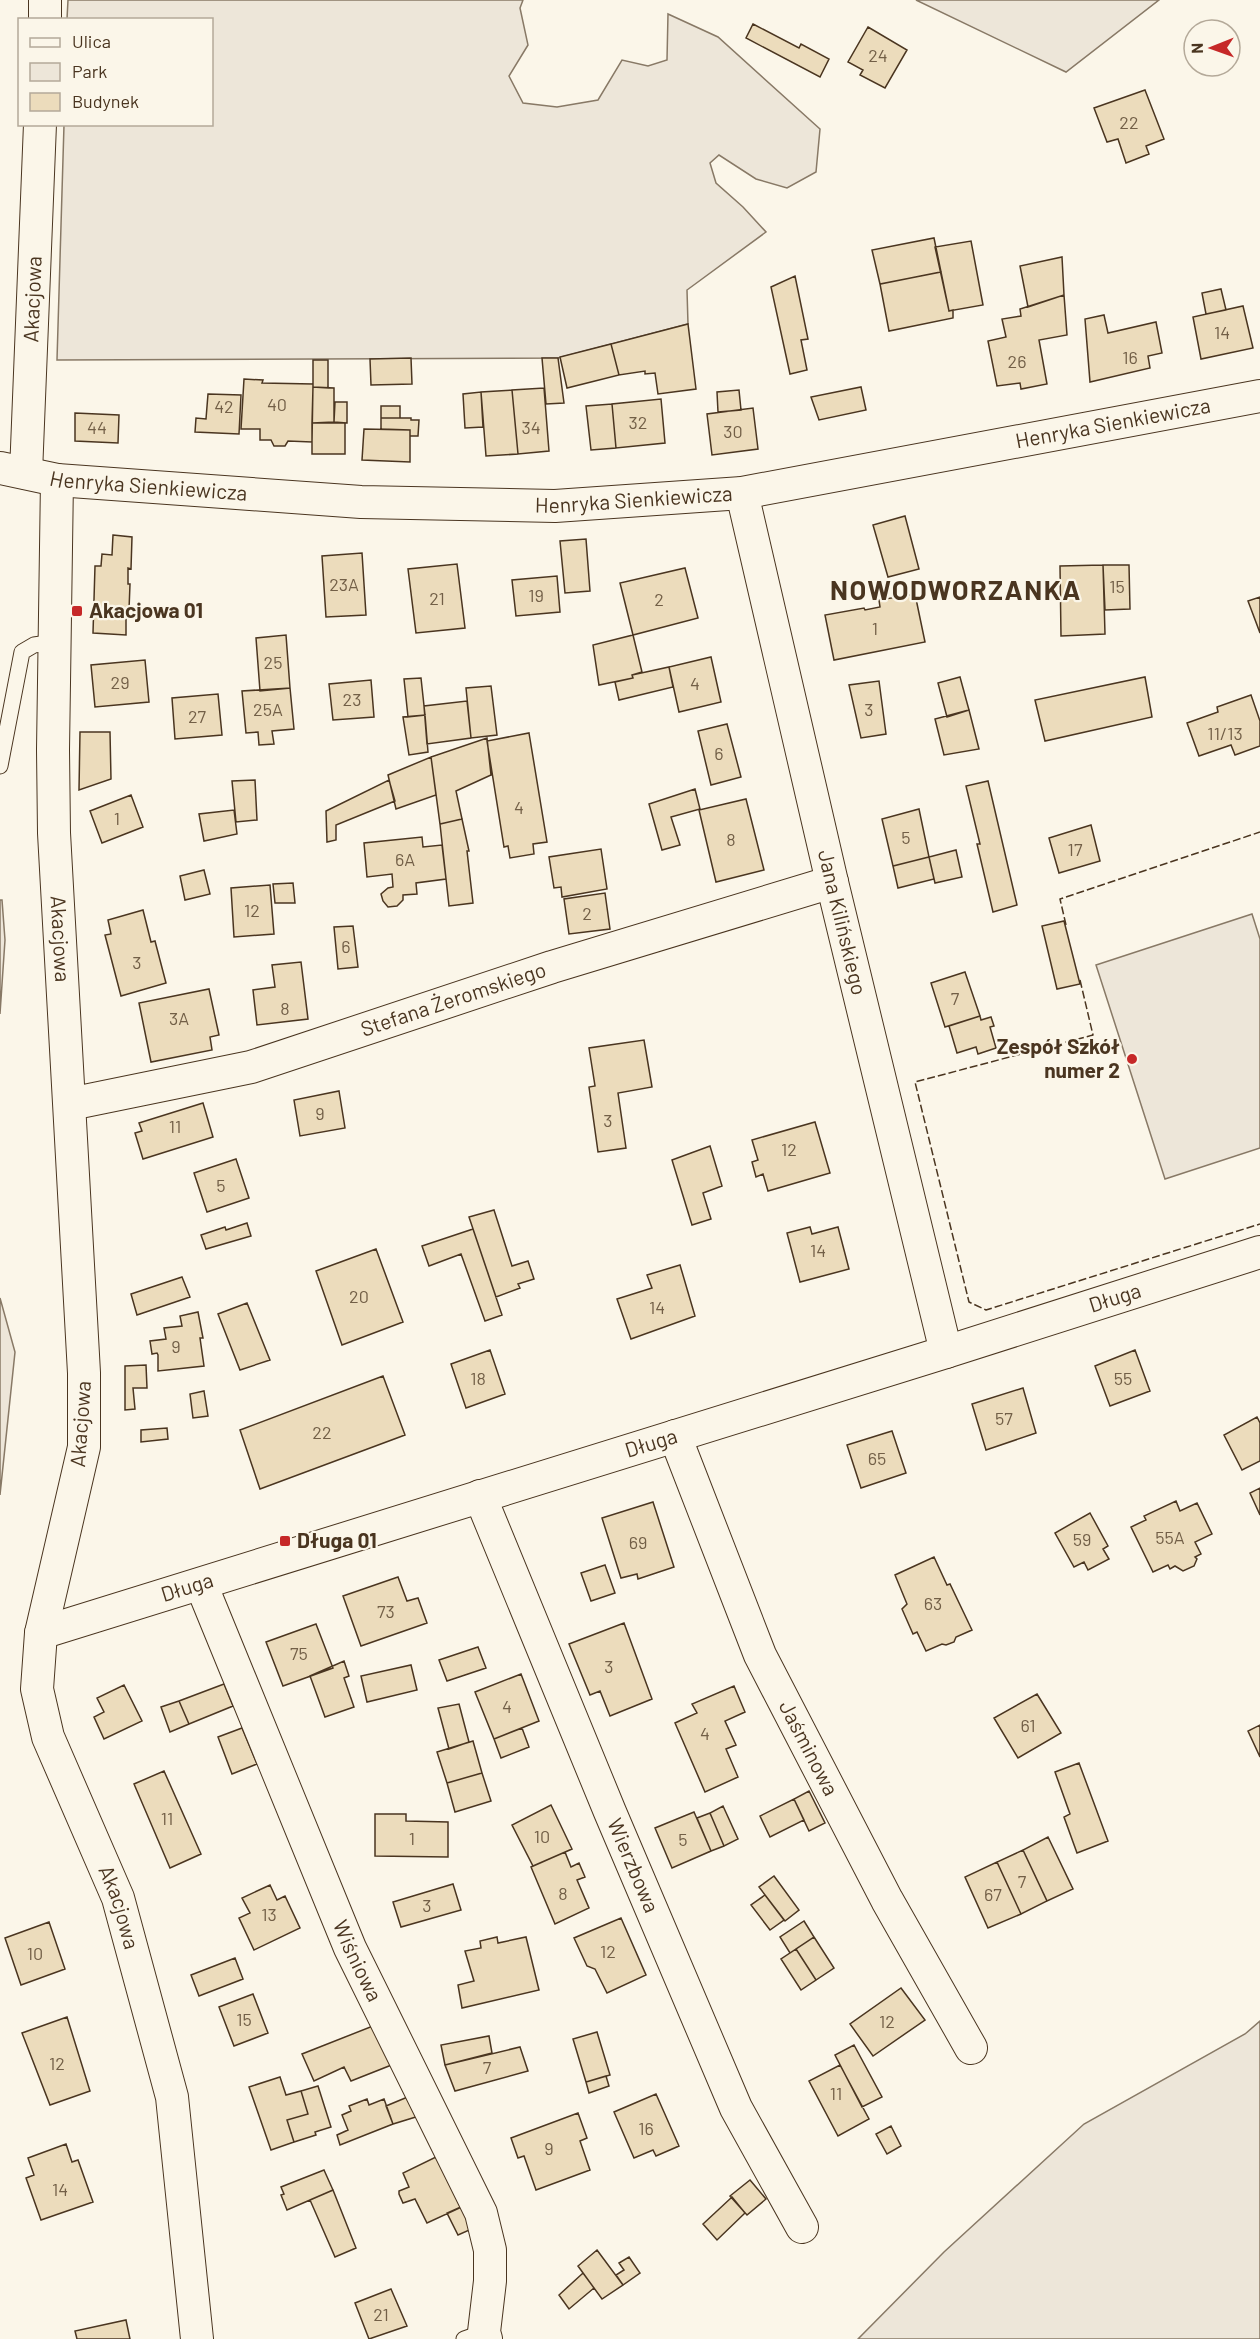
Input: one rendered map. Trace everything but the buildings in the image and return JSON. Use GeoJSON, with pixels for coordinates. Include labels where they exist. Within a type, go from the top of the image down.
{"type":"FeatureCollection","features":[{"type":"Feature","properties":{"kind":"street"},"geometry":{"type":"LineString","coordinates":[[45,0],[45,18]]}},
{"type":"Feature","properties":{"kind":"street","name":"Akacjowa"},"geometry":{"type":"LineString","coordinates":[[13,470],[40,126]]}},
{"type":"Feature","properties":{"kind":"street","name":"Henryka Sienkiewicza"},"geometry":{"type":"LineString","coordinates":[[13,470],[57,480],[361,502],[544,506],[742,493],[1260,396]]}},
{"type":"Feature","properties":{"kind":"street","name":"Akacjowa"},"geometry":{"type":"LineString","coordinates":[[57,480],[54,833],[84,1373],[84,1447],[41,1633],[37,1689],[48,1737],[118,1898],[172,2097],[198,2339]]}},
{"type":"Feature","properties":{"kind":"street","name":"Jana Kilińskiego"},"geometry":{"type":"LineString","coordinates":[[742,493],[832,882],[946,1352]]}},
{"type":"Feature","properties":{"kind":"street","name":"Stefana Żeromskiego"},"geometry":{"type":"LineString","coordinates":[[70,1104],[251,1067],[552,967],[832,882]]}},
{"type":"Feature","properties":{"kind":"street","name":"Długa"},"geometry":{"type":"LineString","coordinates":[[41,1633],[1260,1252]]}},
{"type":"Feature","properties":{"kind":"street","name":"Jaśminowa"},"geometry":{"type":"LineString","coordinates":[[675,1436],[760,1655],[887,1900],[972,2048]]}},
{"type":"Feature","properties":{"kind":"street","name":"Wierzbowa"},"geometry":{"type":"LineString","coordinates":[[480,1496],[605,1801],[736,2108],[802,2226]]}},
{"type":"Feature","properties":{"kind":"street","name":"Wiśniowa"},"geometry":{"type":"LineString","coordinates":[[201,1584],[350,1948],[481,2212],[490,2250],[490,2281],[478,2337]]}},
{"type":"Feature","properties":{"kind":"lane"},"geometry":{"type":"LineString","coordinates":[[0,766],[22,652],[34,645],[55,642]]}},
{"type":"Feature","properties":{"kind":"green space"},"geometry":{"type":"Polygon","coordinates":[[[68,0],[523,0],[520,8],[528,45],[509,76],[523,103],[557,107],[598,100],[622,60],[648,66],[667,60],[668,14],[718,37],[820,129],[816,172],[787,188],[756,179],[719,155],[710,163],[716,183],[766,232],[687,290],[688,324],[558,358],[57,360],[64,126],[213,126],[213,18],[67,18],[68,0]]]}},
{"type":"Feature","properties":{"kind":"green space"},"geometry":{"type":"Polygon","coordinates":[[[916,0],[1159,0],[1066,72],[916,0]]]}},
{"type":"Feature","properties":{"kind":"green space"},"geometry":{"type":"Polygon","coordinates":[[[0,900],[2,900],[5,940],[0,1014],[0,900]]]}},
{"type":"Feature","properties":{"kind":"green space"},"geometry":{"type":"Polygon","coordinates":[[[1252,914],[1260,939],[1260,1148],[1165,1179],[1096,965],[1252,914]]]}},
{"type":"Feature","properties":{"kind":"green space"},"geometry":{"type":"Polygon","coordinates":[[[0,1298],[15,1352],[0,1495],[0,1298]]]}},
{"type":"Feature","properties":{"kind":"green space"},"geometry":{"type":"Polygon","coordinates":[[[1260,2021],[1260,2339],[858,2339],[944,2252],[1084,2124],[1245,2034],[1260,2021]]]}},
{"type":"Feature","properties":{"kind":"fence"},"geometry":{"type":"LineString","coordinates":[[1066,925],[1060,899],[1260,832]]}},
{"type":"Feature","properties":{"kind":"fence"},"geometry":{"type":"LineString","coordinates":[[1080,980],[1093,1035],[915,1082],[969,1302],[986,1310],[1260,1224]]}},
{"type":"Feature","properties":{"kind":"place","name":"Akacjowa 01"},"geometry":{"type":"Point","coordinates":[77,611]}},
{"type":"Feature","properties":{"kind":"place","name":"Zespół Szkół numer 2"},"geometry":{"type":"Point","coordinates":[1132,1059]}},
{"type":"Feature","properties":{"kind":"place","name":"Długa 01"},"geometry":{"type":"Point","coordinates":[285,1541]}},
{"type":"Feature","properties":{"kind":"district","name":"NOWODWORZANKA"},"geometry":{"type":"Point","coordinates":[956,591]}}]}
